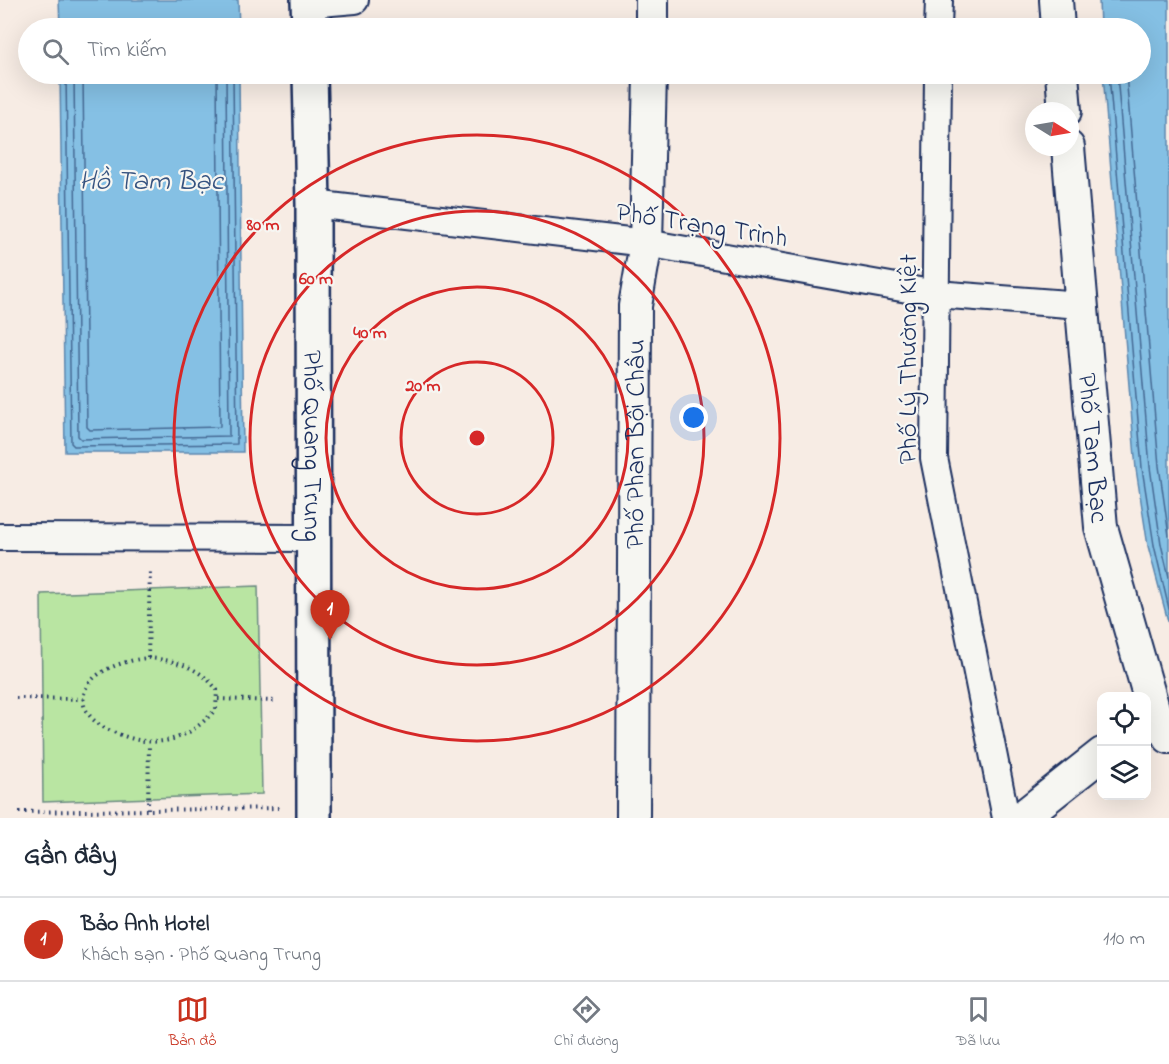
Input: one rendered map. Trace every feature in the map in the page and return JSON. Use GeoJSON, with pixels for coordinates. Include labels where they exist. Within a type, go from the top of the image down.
{"type":"FeatureCollection","features":[{"type":"Feature","properties":{"kind":"main road","name":"Phố Quang Trung"},"geometry":{"type":"LineString","coordinates":[[310,84],[313,204],[314,818]]}},
{"type":"Feature","properties":{"kind":"street"},"geometry":{"type":"LineString","coordinates":[[308,11],[355,0]]}},
{"type":"Feature","properties":{"kind":"street"},"geometry":{"type":"LineString","coordinates":[[652,0],[652,18]]}},
{"type":"Feature","properties":{"kind":"street"},"geometry":{"type":"LineString","coordinates":[[938,18],[939,0]]}},
{"type":"Feature","properties":{"kind":"street"},"geometry":{"type":"LineString","coordinates":[[1056,0],[1057,18]]}},
{"type":"Feature","properties":{"kind":"street","name":"Phố Phan Bội Châu"},"geometry":{"type":"LineString","coordinates":[[633,818],[635,306],[646,243],[650,84]]}},
{"type":"Feature","properties":{"kind":"street","name":"Phố Lý Thường Kiệt"},"geometry":{"type":"LineString","coordinates":[[938,84],[934,458],[1006,818]]}},
{"type":"Feature","properties":{"kind":"street"},"geometry":{"type":"LineString","coordinates":[[1063,84],[1064,102]]}},
{"type":"Feature","properties":{"kind":"street","name":"Phố Tam Bạc"},"geometry":{"type":"LineString","coordinates":[[1069,156],[1101,527],[1157,722]]}},
{"type":"Feature","properties":{"kind":"street","name":"Phố Trạng Trình"},"geometry":{"type":"LineString","coordinates":[[313,204],[646,243],[936,294],[1081,305]]}},
{"type":"Feature","properties":{"kind":"street"},"geometry":{"type":"LineString","coordinates":[[0,537],[314,538]]}},
{"type":"Feature","properties":{"kind":"street"},"geometry":{"type":"LineString","coordinates":[[1021,818],[1097,757]]}},
{"type":"Feature","properties":{"kind":"path"},"geometry":{"type":"LineString","coordinates":[[148,657],[150,569]]}},
{"type":"Feature","properties":{"kind":"path"},"geometry":{"type":"LineString","coordinates":[[148,657],[186,665],[201,673],[216,690],[218,699],[216,709],[196,729],[165,742],[149,743],[105,728],[90,716],[85,699],[88,686],[104,672],[129,660],[148,657]]}},
{"type":"Feature","properties":{"kind":"path"},"geometry":{"type":"LineString","coordinates":[[16,698],[85,699]]}},
{"type":"Feature","properties":{"kind":"path"},"geometry":{"type":"LineString","coordinates":[[218,699],[278,701]]}},
{"type":"Feature","properties":{"kind":"path"},"geometry":{"type":"LineString","coordinates":[[148,809],[149,743]]}},
{"type":"Feature","properties":{"kind":"path"},"geometry":{"type":"LineString","coordinates":[[19,812],[280,808]]}},
{"type":"Feature","properties":{"kind":"green space"},"geometry":{"type":"Polygon","coordinates":[[[258,586],[262,794],[43,802],[41,594],[258,586]]]}},
{"type":"Feature","properties":{"kind":"water"},"geometry":{"type":"Polygon","coordinates":[[[59,0],[238,0],[239,18],[60,18],[59,0]]]}},
{"type":"Feature","properties":{"kind":"water"},"geometry":{"type":"Polygon","coordinates":[[[1099,0],[1169,0],[1169,625],[1148,546],[1136,469],[1104,84],[1151,84],[1151,18],[1100,18],[1099,0]]]}},
{"type":"Feature","properties":{"kind":"water","name":"Hồ Tam Bạc"},"geometry":{"type":"Polygon","coordinates":[[[60,84],[239,84],[243,452],[65,452],[60,84]]]}},
{"type":"Feature","properties":{"kind":"place","name":"Bảo Anh Hotel"},"geometry":{"type":"Point","coordinates":[330,640]}}]}
